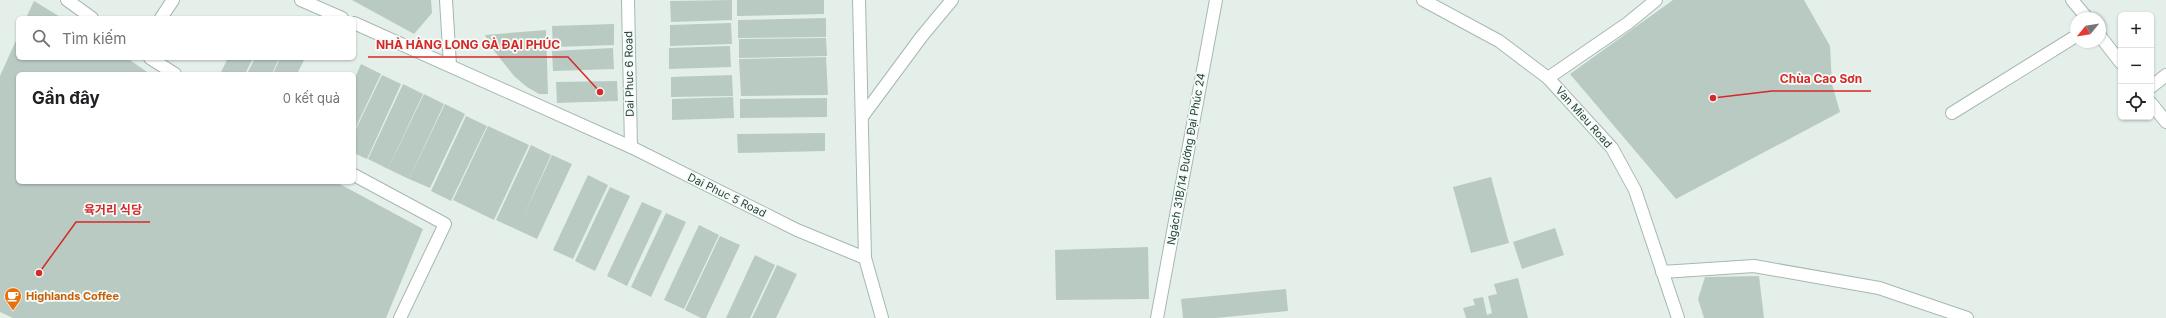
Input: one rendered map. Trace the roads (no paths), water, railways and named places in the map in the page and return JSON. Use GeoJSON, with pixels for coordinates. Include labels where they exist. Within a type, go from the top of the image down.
{"type":"FeatureCollection","features":[{"type":"Feature","properties":{"kind":"street"},"geometry":{"type":"LineString","coordinates":[[67,0],[89,16]]}},
{"type":"Feature","properties":{"kind":"street"},"geometry":{"type":"LineString","coordinates":[[162,16],[173,0]]}},
{"type":"Feature","properties":{"kind":"street"},"geometry":{"type":"LineString","coordinates":[[301,0],[337,16]]}},
{"type":"Feature","properties":{"kind":"street"},"geometry":{"type":"LineString","coordinates":[[446,0],[450,65]]}},
{"type":"Feature","properties":{"kind":"street","name":"Dai Phuc 6 Road"},"geometry":{"type":"LineString","coordinates":[[628,0],[631,147]]}},
{"type":"Feature","properties":{"kind":"street"},"geometry":{"type":"LineString","coordinates":[[859,0],[865,258],[882,318]]}},
{"type":"Feature","properties":{"kind":"street"},"geometry":{"type":"LineString","coordinates":[[862,118],[922,36],[952,0]]}},
{"type":"Feature","properties":{"kind":"street","name":"Ngách 31B/14 Đường Đại Phúc 24"},"geometry":{"type":"LineString","coordinates":[[1157,318],[1216,0]]}},
{"type":"Feature","properties":{"kind":"street","name":"Van Mieu Road"},"geometry":{"type":"LineString","coordinates":[[1423,0],[1499,41],[1548,78],[1612,148],[1635,190],[1678,318]]}},
{"type":"Feature","properties":{"kind":"street"},"geometry":{"type":"LineString","coordinates":[[1548,78],[1628,23],[1656,0]]}},
{"type":"Feature","properties":{"kind":"street"},"geometry":{"type":"LineString","coordinates":[[2072,0],[2082,12]]}},
{"type":"Feature","properties":{"kind":"street","name":"Dai Phuc 5 Road"},"geometry":{"type":"LineString","coordinates":[[356,24],[631,147],[797,230],[865,258]]}},
{"type":"Feature","properties":{"kind":"street"},"geometry":{"type":"LineString","coordinates":[[1952,113],[2070,40]]}},
{"type":"Feature","properties":{"kind":"street"},"geometry":{"type":"LineString","coordinates":[[2106,44],[2118,59]]}},
{"type":"Feature","properties":{"kind":"street"},"geometry":{"type":"LineString","coordinates":[[153,60],[172,72]]}},
{"type":"Feature","properties":{"kind":"street"},"geometry":{"type":"LineString","coordinates":[[2154,85],[2166,75]]}},
{"type":"Feature","properties":{"kind":"street"},"geometry":{"type":"LineString","coordinates":[[2154,107],[2166,122]]}},
{"type":"Feature","properties":{"kind":"street"},"geometry":{"type":"LineString","coordinates":[[356,176],[445,224],[400,318]]}},
{"type":"Feature","properties":{"kind":"street"},"geometry":{"type":"LineString","coordinates":[[1662,272],[1754,266],[1878,288],[1967,318]]}},
{"type":"Feature","properties":{"kind":"place","name":"NHÀ HÀNG LONG GÀ ĐẠI PHÚC"},"geometry":{"type":"Point","coordinates":[600,92]}},
{"type":"Feature","properties":{"kind":"place","name":"Chùa Cao Sơn"},"geometry":{"type":"Point","coordinates":[1713,98]}},
{"type":"Feature","properties":{"kind":"place","name":"육거리 식당"},"geometry":{"type":"Point","coordinates":[39,273]}},
{"type":"Feature","properties":{"kind":"place","name":"Highlands Coffee"},"geometry":{"type":"Point","coordinates":[13,311]}}]}
